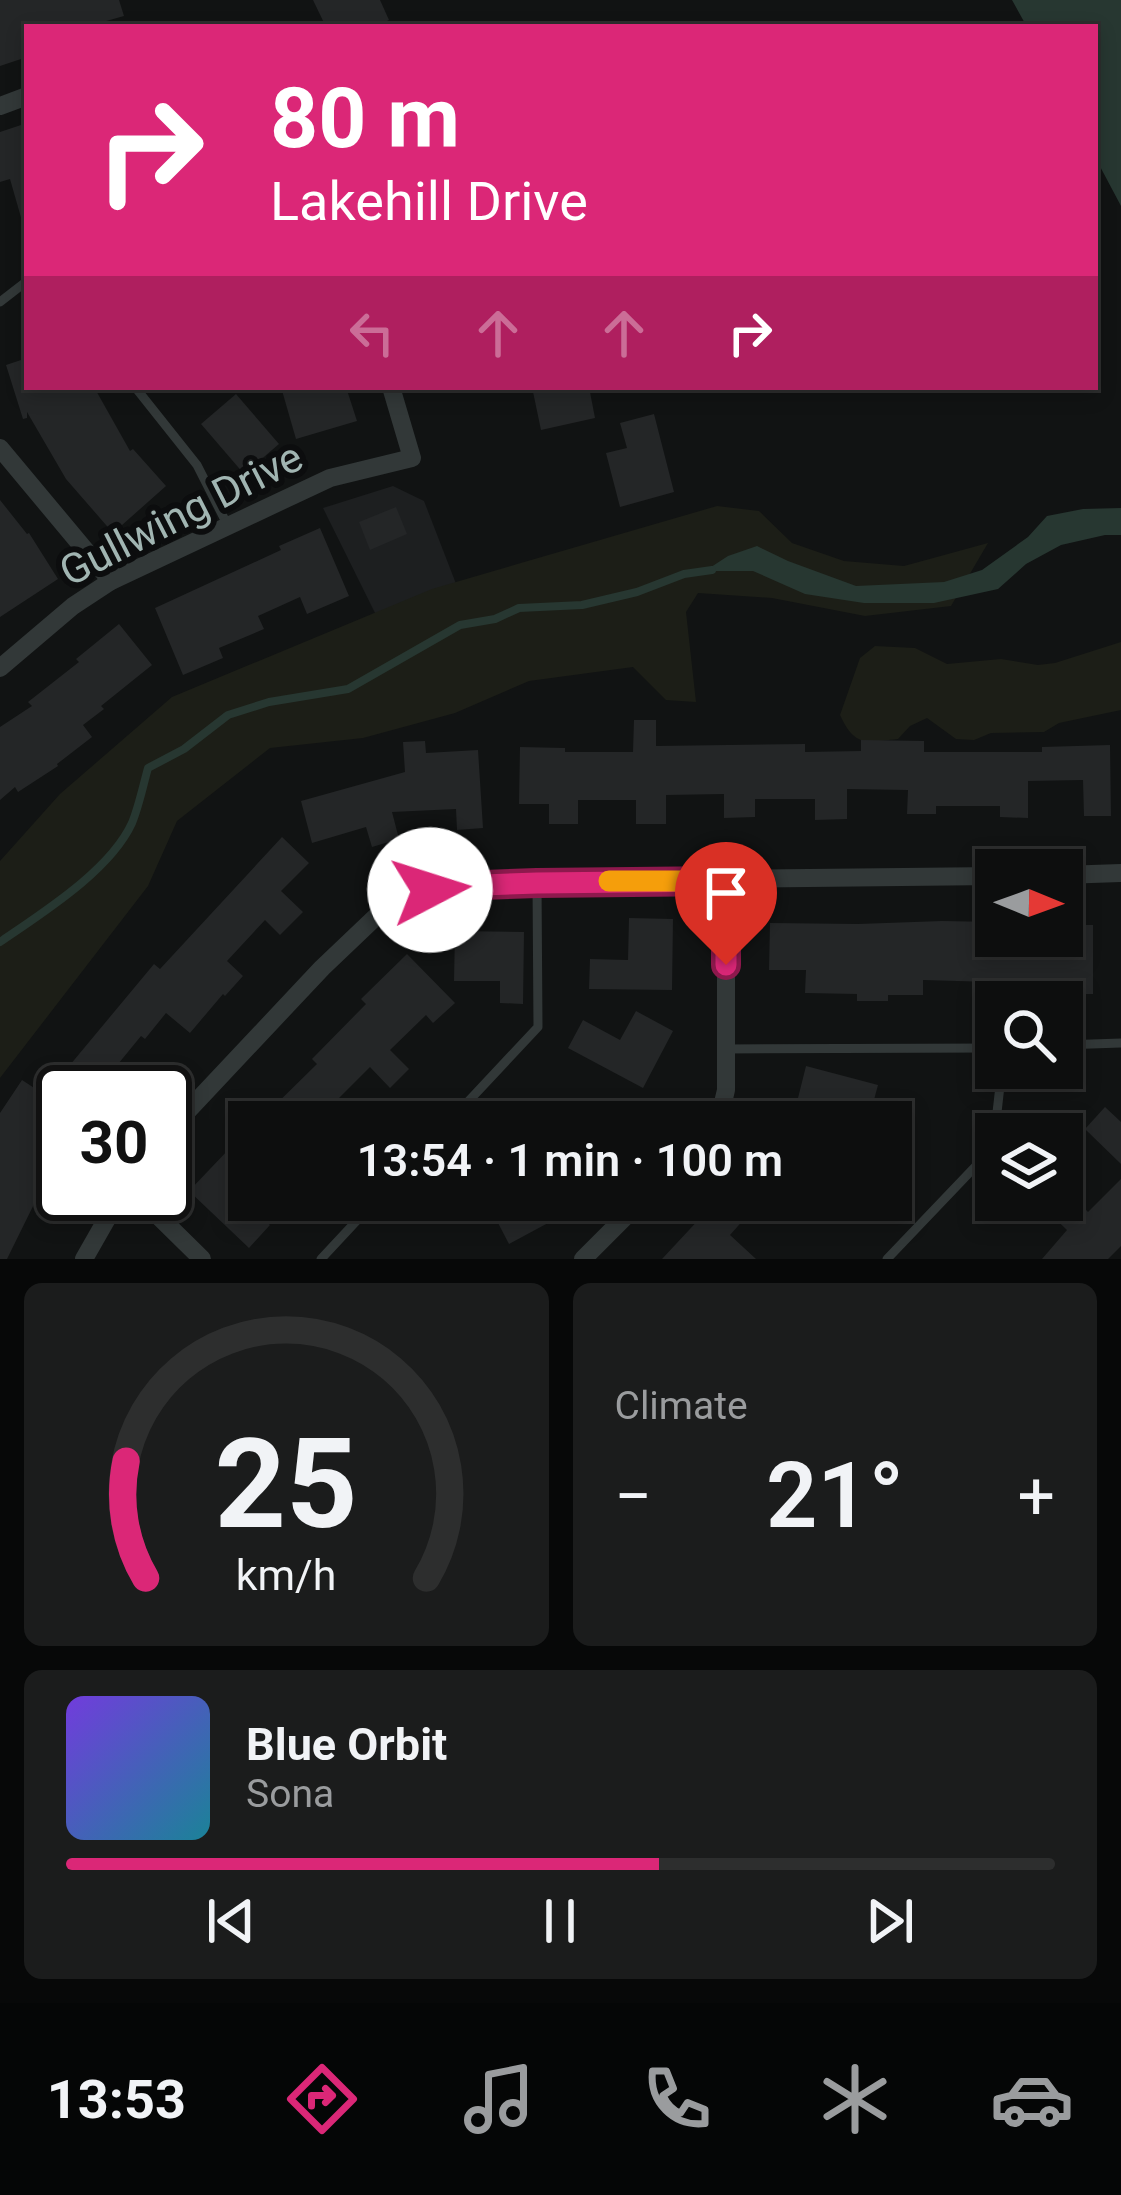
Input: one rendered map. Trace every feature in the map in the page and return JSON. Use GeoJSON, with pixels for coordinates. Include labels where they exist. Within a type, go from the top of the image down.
{"type":"FeatureCollection","features":[{"type":"Feature","properties":{"kind":"street","name":"Gullwing Drive"},"geometry":{"type":"LineString","coordinates":[[0,668],[73,606],[111,581],[330,478],[412,458],[392,390]]}},
{"type":"Feature","properties":{"kind":"street"},"geometry":{"type":"LineString","coordinates":[[0,448],[111,581]]}},
{"type":"Feature","properties":{"kind":"street"},"geometry":{"type":"LineString","coordinates":[[1083,874],[1121,874]]}},
{"type":"Feature","properties":{"kind":"street"},"geometry":{"type":"LineString","coordinates":[[192,1107],[322,968],[405,895],[455,886],[537,883],[975,876]]}},
{"type":"Feature","properties":{"kind":"street"},"geometry":{"type":"LineString","coordinates":[[723,1101],[726,881]]}},
{"type":"Feature","properties":{"kind":"street"},"geometry":{"type":"LineString","coordinates":[[84,1259],[106,1221]]}},
{"type":"Feature","properties":{"kind":"street"},"geometry":{"type":"LineString","coordinates":[[163,1221],[202,1259]]}},
{"type":"Feature","properties":{"kind":"street"},"geometry":{"type":"LineString","coordinates":[[584,1259],[621,1221]]}},
{"type":"Feature","properties":{"kind":"lane"},"geometry":{"type":"LineString","coordinates":[[0,302],[24,283]]}},
{"type":"Feature","properties":{"kind":"lane"},"geometry":{"type":"LineString","coordinates":[[137,390],[197,465],[227,524]]}},
{"type":"Feature","properties":{"kind":"lane"},"geometry":{"type":"LineString","coordinates":[[469,1101],[538,1027],[537,883]]}},
{"type":"Feature","properties":{"kind":"lane"},"geometry":{"type":"LineString","coordinates":[[1083,1044],[1121,1043]]}},
{"type":"Feature","properties":{"kind":"lane"},"geometry":{"type":"LineString","coordinates":[[726,1048],[975,1048]]}},
{"type":"Feature","properties":{"kind":"lane"},"geometry":{"type":"LineString","coordinates":[[887,1259],[993,1148],[1000,1089]]}},
{"type":"Feature","properties":{"kind":"lane"},"geometry":{"type":"LineString","coordinates":[[321,1259],[356,1221]]}},
{"type":"Feature","properties":{"kind":"shaded area"},"geometry":{"type":"Polygon","coordinates":[[[1012,0],[1121,0],[1121,206],[1098,163],[1098,24],[1025,24],[1012,0]]]}},
{"type":"Feature","properties":{"kind":"shaded area"},"geometry":{"type":"Polygon","coordinates":[[[393,486],[424,501],[460,594],[380,623],[323,508],[393,486]]]}},
{"type":"Feature","properties":{"kind":"shaded area"},"geometry":{"type":"Polygon","coordinates":[[[717,506],[759,511],[792,543],[844,561],[904,566],[988,543],[951,606],[865,616],[772,598],[698,593],[686,612],[696,702],[666,700],[633,667],[529,681],[455,713],[363,738],[270,748],[177,821],[148,886],[0,1078],[0,861],[60,794],[172,697],[432,589],[717,506]]]}},
{"type":"Feature","properties":{"kind":"shaded area"},"geometry":{"type":"Polygon","coordinates":[[[1121,508],[1121,535],[1061,545],[1026,564],[998,589],[934,603],[864,603],[805,594],[753,571],[705,571],[757,546],[856,586],[944,582],[982,570],[1028,537],[1047,516],[1121,508]]]}},
{"type":"Feature","properties":{"kind":"shaded area"},"geometry":{"type":"Polygon","coordinates":[[[1121,642],[1121,710],[1059,723],[1044,732],[956,739],[927,718],[898,739],[870,741],[851,733],[840,715],[860,658],[875,646],[915,648],[947,664],[1001,659],[1038,665],[1121,642]]]}},
{"type":"Feature","properties":{"kind":"building"},"geometry":{"type":"Polygon","coordinates":[[[0,0],[119,0],[124,16],[96,24],[24,24],[24,58],[0,66],[0,0]]]}},
{"type":"Feature","properties":{"kind":"building"},"geometry":{"type":"Polygon","coordinates":[[[313,0],[380,0],[389,20],[380,24],[325,24],[313,0]]]}},
{"type":"Feature","properties":{"kind":"building"},"geometry":{"type":"Polygon","coordinates":[[[21,125],[24,134],[24,221],[10,179],[0,182],[0,132],[21,125]]]}},
{"type":"Feature","properties":{"kind":"building"},"geometry":{"type":"Polygon","coordinates":[[[24,359],[24,390],[96,390],[130,451],[166,486],[113,533],[66,479],[27,412],[23,419],[6,365],[24,359]]]}},
{"type":"Feature","properties":{"kind":"building"},"geometry":{"type":"Polygon","coordinates":[[[282,390],[347,390],[357,421],[296,439],[282,390]]]}},
{"type":"Feature","properties":{"kind":"building"},"geometry":{"type":"Polygon","coordinates":[[[533,390],[590,390],[595,418],[541,430],[533,390]]]}},
{"type":"Feature","properties":{"kind":"building"},"geometry":{"type":"Polygon","coordinates":[[[236,394],[279,444],[244,474],[201,424],[236,394]]]}},
{"type":"Feature","properties":{"kind":"building"},"geometry":{"type":"Polygon","coordinates":[[[654,414],[674,492],[620,507],[606,453],[627,448],[620,423],[654,414]]]}},
{"type":"Feature","properties":{"kind":"building"},"geometry":{"type":"Polygon","coordinates":[[[0,500],[29,533],[58,579],[0,617],[0,500]]]}},
{"type":"Feature","properties":{"kind":"building"},"geometry":{"type":"Polygon","coordinates":[[[396,507],[407,534],[370,550],[359,522],[396,507]]]}},
{"type":"Feature","properties":{"kind":"building"},"geometry":{"type":"Polygon","coordinates":[[[320,528],[349,596],[307,614],[300,597],[258,616],[264,629],[219,648],[223,658],[183,675],[155,608],[320,528]]]}},
{"type":"Feature","properties":{"kind":"building"},"geometry":{"type":"Polygon","coordinates":[[[119,624],[152,665],[83,725],[92,737],[58,766],[18,792],[15,787],[0,800],[0,727],[32,706],[28,702],[119,624]]]}},
{"type":"Feature","properties":{"kind":"building"},"geometry":{"type":"Polygon","coordinates":[[[634,720],[656,720],[656,746],[805,744],[805,752],[861,751],[861,740],[924,741],[924,752],[1042,752],[1042,747],[1110,745],[1111,816],[1084,816],[1083,780],[1028,781],[1028,818],[1000,817],[1000,806],[936,806],[936,814],[907,814],[908,790],[847,789],[847,819],[815,820],[815,799],[755,799],[755,817],[724,818],[724,794],[666,795],[666,824],[636,824],[636,800],[578,800],[578,824],[549,824],[549,804],[519,804],[520,747],[633,752],[634,720]]]}},
{"type":"Feature","properties":{"kind":"building"},"geometry":{"type":"Polygon","coordinates":[[[425,741],[426,753],[478,750],[483,828],[457,830],[456,809],[392,812],[399,839],[372,847],[366,827],[312,843],[301,801],[405,772],[403,742],[425,741]]]}},
{"type":"Feature","properties":{"kind":"building"},"geometry":{"type":"Polygon","coordinates":[[[282,837],[309,863],[281,891],[303,912],[280,935],[265,920],[227,961],[243,976],[190,1033],[166,1013],[117,1065],[70,1065],[154,964],[160,969],[282,837]]]}},
{"type":"Feature","properties":{"kind":"building"},"geometry":{"type":"Polygon","coordinates":[[[629,918],[673,919],[672,990],[589,989],[590,959],[628,960],[629,918]]]}},
{"type":"Feature","properties":{"kind":"building"},"geometry":{"type":"Polygon","coordinates":[[[975,922],[975,957],[1083,957],[1083,925],[1093,925],[1093,994],[1083,994],[1083,981],[923,980],[923,995],[857,1001],[857,994],[805,993],[806,970],[769,970],[770,923],[975,922]]]}},
{"type":"Feature","properties":{"kind":"building"},"geometry":{"type":"Polygon","coordinates":[[[455,931],[524,932],[523,1004],[500,1003],[500,981],[454,981],[455,931]]]}},
{"type":"Feature","properties":{"kind":"building"},"geometry":{"type":"Polygon","coordinates":[[[407,954],[455,1003],[433,1023],[426,1015],[390,1050],[409,1069],[390,1088],[370,1067],[336,1101],[279,1101],[317,1064],[312,1059],[366,1004],[361,999],[407,954]]]}},
{"type":"Feature","properties":{"kind":"building"},"geometry":{"type":"Polygon","coordinates":[[[636,1011],[673,1031],[643,1088],[568,1048],[583,1020],[620,1040],[636,1011]]]}},
{"type":"Feature","properties":{"kind":"building"},"geometry":{"type":"Polygon","coordinates":[[[806,1066],[878,1085],[874,1101],[797,1101],[806,1066]]]}},
{"type":"Feature","properties":{"kind":"building"},"geometry":{"type":"Polygon","coordinates":[[[22,1080],[36,1089],[36,1200],[7,1259],[0,1259],[0,1113],[22,1080]]]}},
{"type":"Feature","properties":{"kind":"building"},"geometry":{"type":"Polygon","coordinates":[[[1105,1107],[1121,1122],[1121,1164],[1085,1129],[1105,1107]]]}},
{"type":"Feature","properties":{"kind":"building"},"geometry":{"type":"Polygon","coordinates":[[[228,1150],[228,1221],[270,1225],[249,1248],[192,1194],[192,1188],[228,1150]]]}},
{"type":"Feature","properties":{"kind":"building"},"geometry":{"type":"Polygon","coordinates":[[[1121,1179],[1121,1246],[1108,1259],[1042,1259],[1067,1230],[1058,1221],[1083,1221],[1083,1207],[1088,1212],[1121,1179]]]}},
{"type":"Feature","properties":{"kind":"building"},"geometry":{"type":"Polygon","coordinates":[[[497,1221],[552,1221],[509,1244],[497,1221]]]}},
{"type":"Feature","properties":{"kind":"building"},"geometry":{"type":"Polygon","coordinates":[[[697,1221],[742,1221],[730,1235],[756,1259],[662,1259],[697,1221]]]}},
{"type":"Feature","properties":{"kind":"waterway"},"geometry":{"type":"LineString","coordinates":[[0,942],[74,890],[108,858],[132,823],[148,768],[184,749],[228,715],[269,702],[348,689],[460,625],[495,619],[519,608],[582,605],[712,570]]}},
{"type":"Feature","properties":{"kind":"slow traffic"},"geometry":{"type":"LineString","coordinates":[[609,881],[685,881]]}},
{"type":"Feature","properties":{"kind":"route"},"geometry":{"type":"LineString","coordinates":[[430,890],[634,880],[726,881],[726,965]]}}]}
